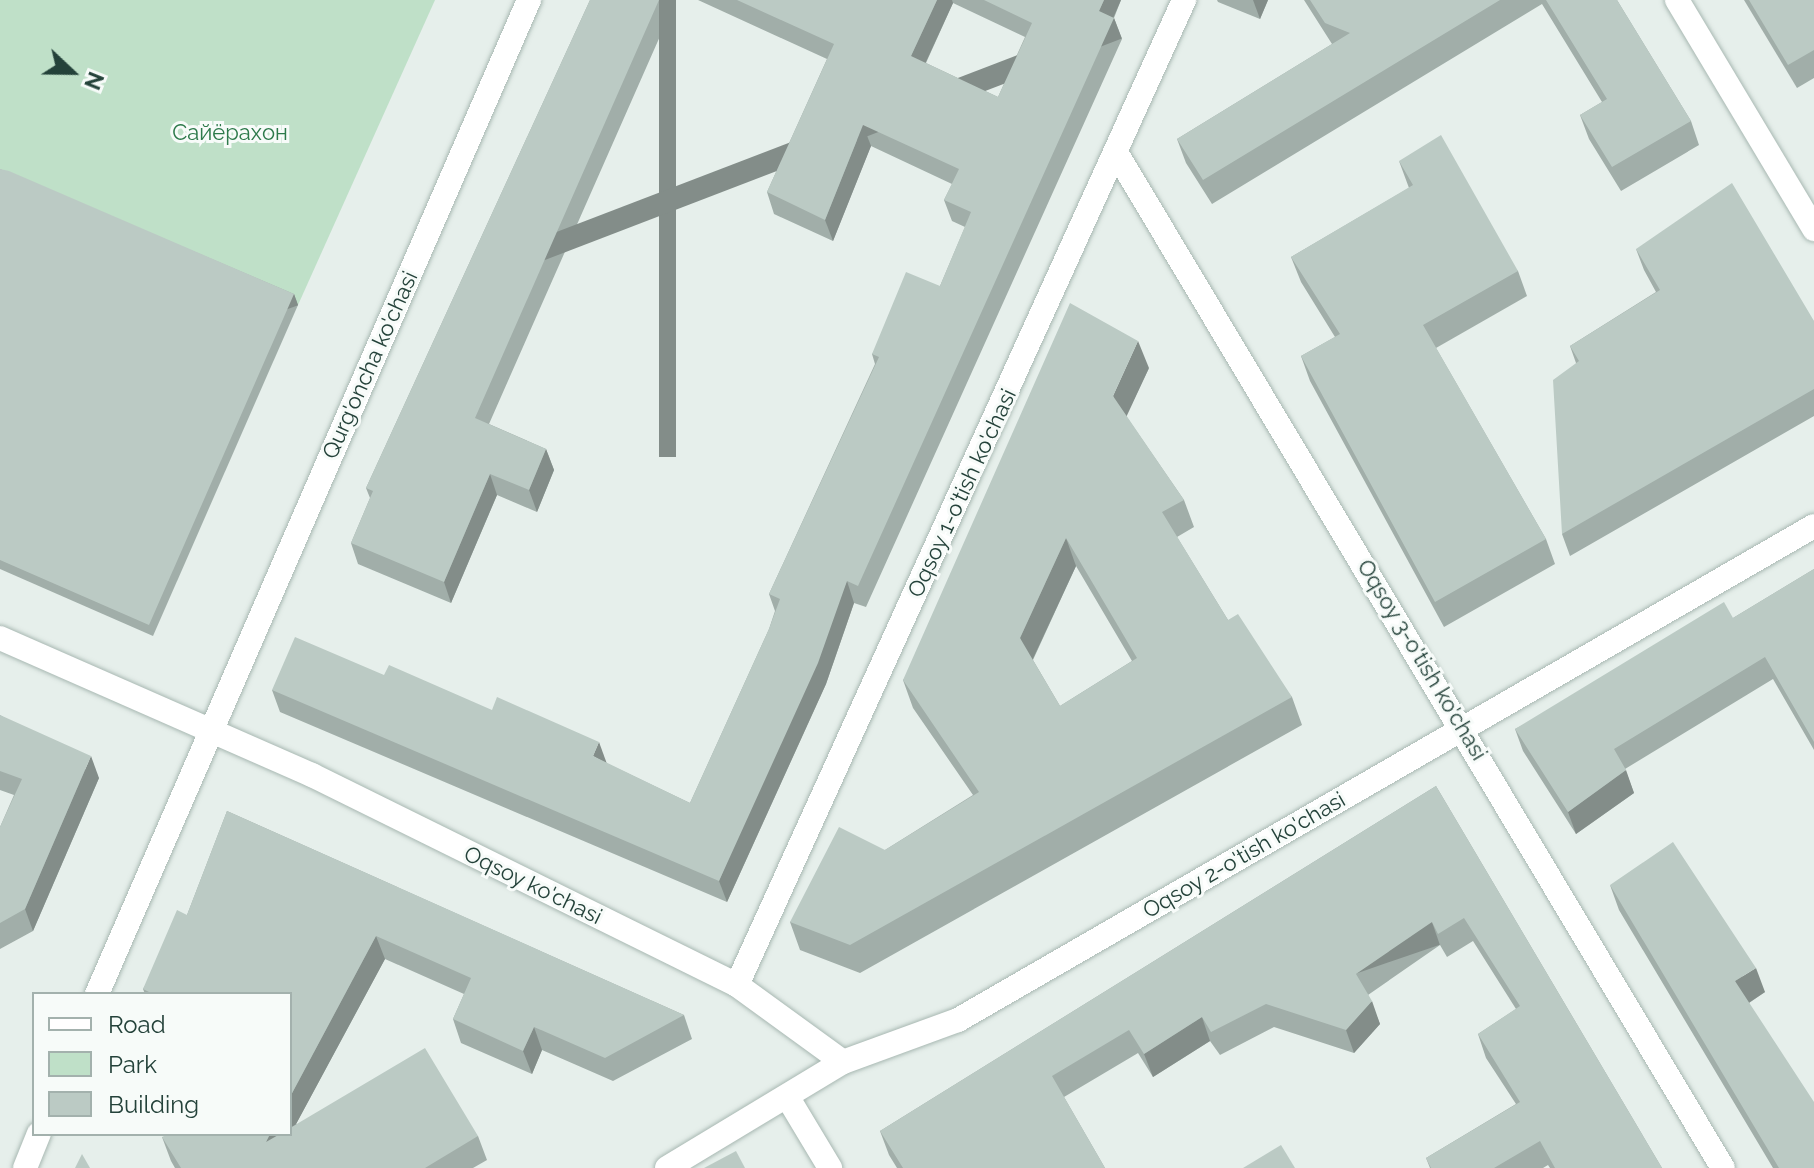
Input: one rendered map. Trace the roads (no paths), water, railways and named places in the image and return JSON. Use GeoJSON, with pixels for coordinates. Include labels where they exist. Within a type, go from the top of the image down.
{"type":"FeatureCollection","features":[{"type":"Feature","properties":{"kind":"street","name":"Qurg'oncha ko'chasi"},"geometry":{"type":"LineString","coordinates":[[98,992],[529,0]]}},
{"type":"Feature","properties":{"kind":"street","name":"Oqsoy 1-o'tish ko'chasi"},"geometry":{"type":"LineString","coordinates":[[737,985],[1117,154],[1184,0]]}},
{"type":"Feature","properties":{"kind":"street"},"geometry":{"type":"LineString","coordinates":[[1677,0],[1814,229]]}},
{"type":"Feature","properties":{"kind":"street","name":"Oqsoy 3-o'tish ko'chasi"},"geometry":{"type":"LineString","coordinates":[[1117,154],[1464,729],[1723,1168]]}},
{"type":"Feature","properties":{"kind":"street","name":"Oqsoy 2-o'tish ko'chasi"},"geometry":{"type":"LineString","coordinates":[[667,1168],[788,1098],[843,1062],[958,1020],[1814,526]]}},
{"type":"Feature","properties":{"kind":"street"},"geometry":{"type":"LineString","coordinates":[[0,638],[210,730]]}},
{"type":"Feature","properties":{"kind":"street","name":"Oqsoy ko'chasi"},"geometry":{"type":"LineString","coordinates":[[210,730],[737,985],[843,1062]]}},
{"type":"Feature","properties":{"kind":"street"},"geometry":{"type":"LineString","coordinates":[[788,1098],[830,1168]]}},
{"type":"Feature","properties":{"kind":"street"},"geometry":{"type":"LineString","coordinates":[[25,1168],[38,1136]]}},
{"type":"Feature","properties":{"kind":"park label","name":"Сайёрахон"},"geometry":{"type":"Point","coordinates":[230,133]}}]}
